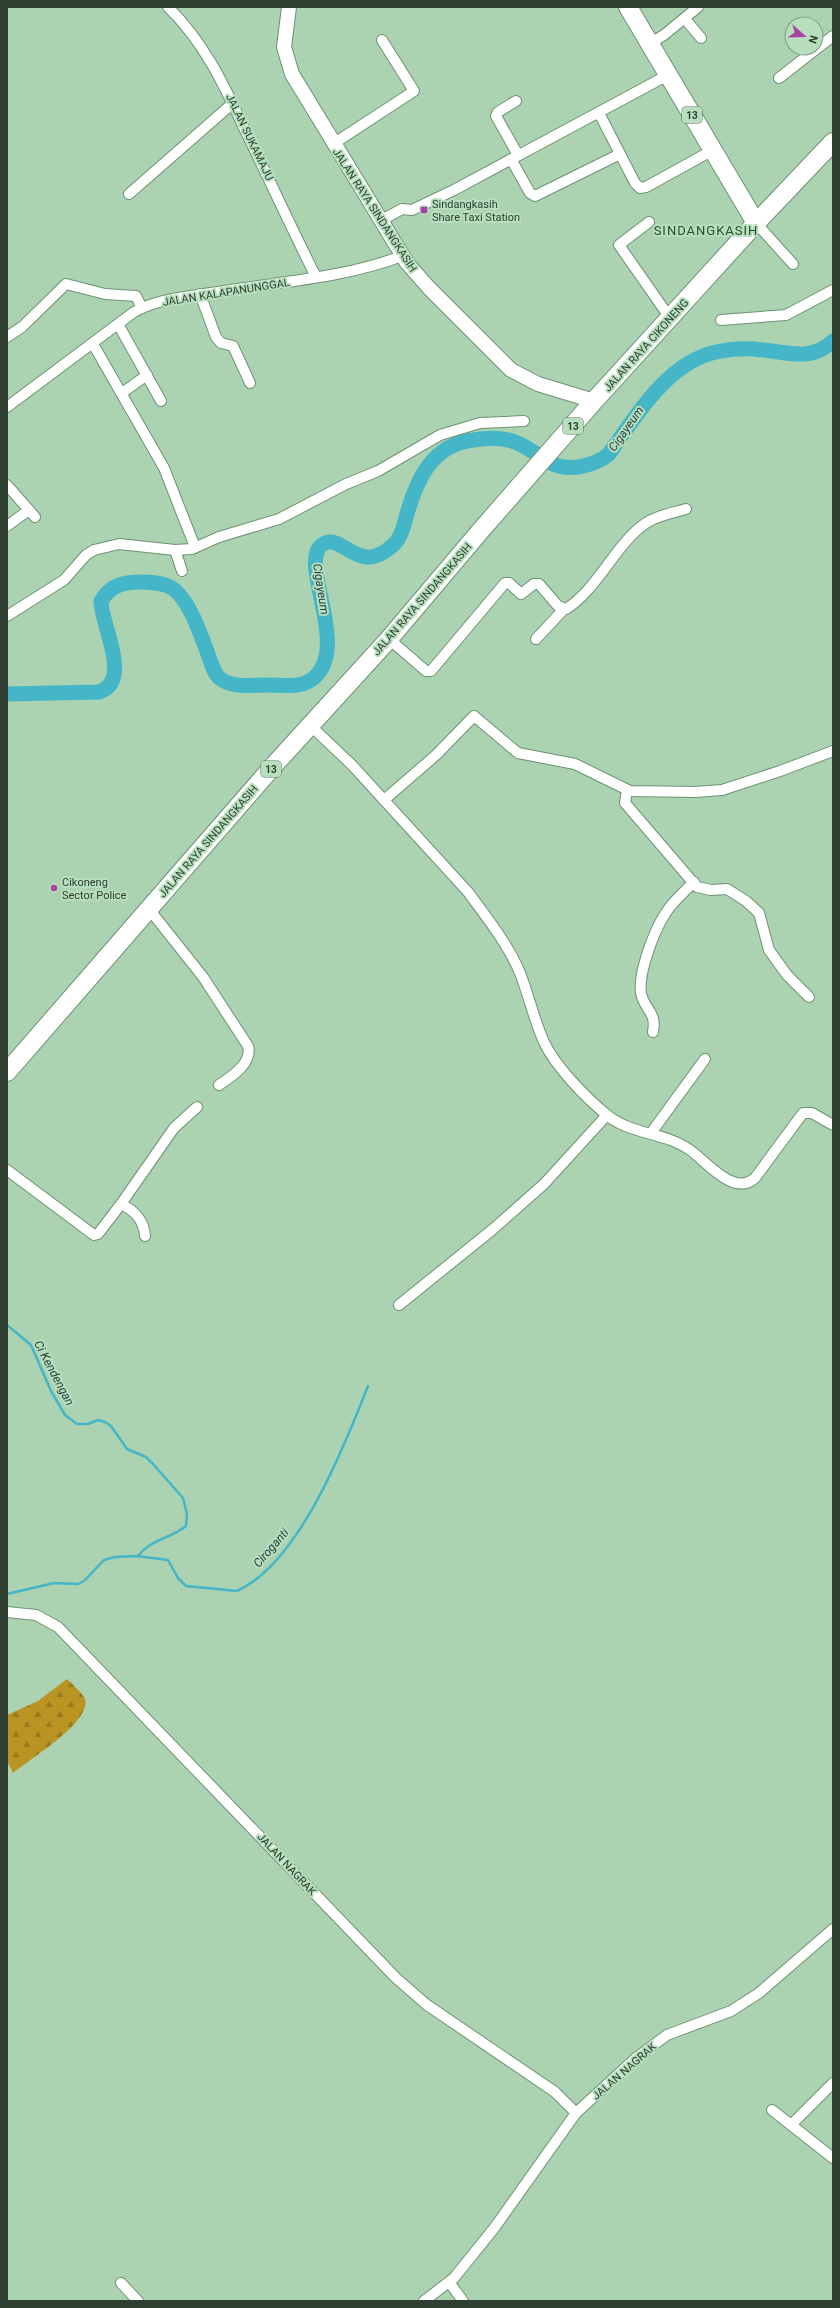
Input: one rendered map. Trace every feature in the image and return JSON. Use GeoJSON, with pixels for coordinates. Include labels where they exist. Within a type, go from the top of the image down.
{"type":"FeatureCollection","features":[{"type":"Feature","properties":{"kind":"highway","name":"13"},"geometry":{"type":"LineString","coordinates":[[628,7],[756,223],[833,142]]}},
{"type":"Feature","properties":{"kind":"highway","name":"JALAN RAYA CIKONENG"},"geometry":{"type":"LineString","coordinates":[[536,467],[756,223]]}},
{"type":"Feature","properties":{"kind":"highway","name":"JALAN RAYA SINDANGKASIH"},"geometry":{"type":"LineString","coordinates":[[7,1072],[275,764],[389,639],[536,467]]}},
{"type":"Feature","properties":{"kind":"main road","name":"JALAN RAYA SINDANGKASIH"},"geometry":{"type":"LineString","coordinates":[[289,7],[284,47],[288,66],[333,144],[402,256],[418,276],[511,370],[538,384],[594,401]]}},
{"type":"Feature","properties":{"kind":"street","name":"JALAN SUKAMAJU"},"geometry":{"type":"LineString","coordinates":[[168,7],[190,29],[200,43],[233,103],[316,277]]}},
{"type":"Feature","properties":{"kind":"street"},"geometry":{"type":"LineString","coordinates":[[649,44],[685,19],[698,7]]}},
{"type":"Feature","properties":{"kind":"street"},"geometry":{"type":"LineString","coordinates":[[685,19],[701,38]]}},
{"type":"Feature","properties":{"kind":"street"},"geometry":{"type":"LineString","coordinates":[[779,78],[833,36]]}},
{"type":"Feature","properties":{"kind":"street"},"geometry":{"type":"LineString","coordinates":[[333,144],[414,92],[414,88],[382,40]]}},
{"type":"Feature","properties":{"kind":"street"},"geometry":{"type":"LineString","coordinates":[[380,221],[402,209],[412,210],[599,113],[668,75]]}},
{"type":"Feature","properties":{"kind":"street"},"geometry":{"type":"LineString","coordinates":[[516,101],[498,112],[496,116],[530,193],[536,196],[620,154]]}},
{"type":"Feature","properties":{"kind":"street"},"geometry":{"type":"LineString","coordinates":[[129,194],[233,103]]}},
{"type":"Feature","properties":{"kind":"street"},"geometry":{"type":"LineString","coordinates":[[599,113],[634,183],[644,188],[713,150]]}},
{"type":"Feature","properties":{"kind":"street"},"geometry":{"type":"LineString","coordinates":[[649,222],[619,245],[620,250],[670,318]]}},
{"type":"Feature","properties":{"kind":"street"},"geometry":{"type":"LineString","coordinates":[[756,223],[793,264]]}},
{"type":"Feature","properties":{"kind":"street","name":"JALAN KALAPANUNGGAL"},"geometry":{"type":"LineString","coordinates":[[7,407],[118,324],[139,301],[172,299],[316,277],[356,270],[402,256]]}},
{"type":"Feature","properties":{"kind":"street"},"geometry":{"type":"LineString","coordinates":[[7,337],[22,327],[66,284],[139,301]]}},
{"type":"Feature","properties":{"kind":"street"},"geometry":{"type":"LineString","coordinates":[[721,320],[786,315],[808,305],[833,290]]}},
{"type":"Feature","properties":{"kind":"street"},"geometry":{"type":"LineString","coordinates":[[200,294],[216,338],[218,341],[233,346],[250,383]]}},
{"type":"Feature","properties":{"kind":"street"},"geometry":{"type":"LineString","coordinates":[[118,324],[161,401]]}},
{"type":"Feature","properties":{"kind":"street"},"geometry":{"type":"LineString","coordinates":[[93,344],[164,468],[195,547]]}},
{"type":"Feature","properties":{"kind":"street"},"geometry":{"type":"LineString","coordinates":[[122,393],[147,375]]}},
{"type":"Feature","properties":{"kind":"street"},"geometry":{"type":"LineString","coordinates":[[7,616],[64,580],[86,555],[94,550],[123,544],[188,550],[219,537],[278,519],[346,484],[378,471],[440,435],[452,430],[480,423],[524,421]]}},
{"type":"Feature","properties":{"kind":"street"},"geometry":{"type":"LineString","coordinates":[[7,485],[32,514],[7,526]]}},
{"type":"Feature","properties":{"kind":"street"},"geometry":{"type":"LineString","coordinates":[[536,639],[564,609],[568,608],[592,584],[644,524],[657,517],[686,509]]}},
{"type":"Feature","properties":{"kind":"street"},"geometry":{"type":"LineString","coordinates":[[175,550],[182,571]]}},
{"type":"Feature","properties":{"kind":"street"},"geometry":{"type":"LineString","coordinates":[[389,639],[430,672],[506,582],[521,594],[534,584],[539,584],[558,606],[564,609]]}},
{"type":"Feature","properties":{"kind":"street"},"geometry":{"type":"LineString","coordinates":[[384,800],[436,756],[474,716],[518,753],[575,764],[628,790],[695,792],[722,790],[780,771],[833,751]]}},
{"type":"Feature","properties":{"kind":"street"},"geometry":{"type":"LineString","coordinates":[[311,726],[384,800],[463,887],[505,945],[520,973],[549,1050],[564,1070],[607,1115],[630,1128],[651,1133],[681,1144],[725,1178],[741,1184],[751,1182],[756,1178],[803,1113],[812,1113],[833,1125]]}},
{"type":"Feature","properties":{"kind":"street"},"geometry":{"type":"LineString","coordinates":[[628,790],[625,803],[700,888],[727,889],[746,901],[759,913],[769,950],[787,975],[809,997]]}},
{"type":"Feature","properties":{"kind":"street"},"geometry":{"type":"LineString","coordinates":[[653,1032],[655,1018],[642,998],[642,973],[660,923],[673,903],[694,882]]}},
{"type":"Feature","properties":{"kind":"street"},"geometry":{"type":"LineString","coordinates":[[149,909],[203,977],[248,1046],[249,1054],[239,1070],[219,1085]]}},
{"type":"Feature","properties":{"kind":"street"},"geometry":{"type":"LineString","coordinates":[[651,1133],[705,1059]]}},
{"type":"Feature","properties":{"kind":"street"},"geometry":{"type":"LineString","coordinates":[[7,1170],[94,1235],[98,1234],[121,1204],[174,1128],[198,1107]]}},
{"type":"Feature","properties":{"kind":"street"},"geometry":{"type":"LineString","coordinates":[[399,1305],[492,1230],[538,1189],[566,1162],[607,1115]]}},
{"type":"Feature","properties":{"kind":"street"},"geometry":{"type":"LineString","coordinates":[[121,1204],[138,1216],[145,1228],[145,1236]]}},
{"type":"Feature","properties":{"kind":"street","name":"JALAN NAGRAK"},"geometry":{"type":"LineString","coordinates":[[7,1612],[36,1615],[58,1627],[396,1978],[427,2005],[555,2092],[576,2113]]}},
{"type":"Feature","properties":{"kind":"street","name":"JALAN NAGRAK"},"geometry":{"type":"LineString","coordinates":[[424,2301],[449,2282],[495,2227],[576,2113],[636,2058],[667,2035],[731,2011],[759,1993],[833,1929]]}},
{"type":"Feature","properties":{"kind":"street"},"geometry":{"type":"LineString","coordinates":[[791,2125],[833,2083]]}},
{"type":"Feature","properties":{"kind":"street"},"geometry":{"type":"LineString","coordinates":[[772,2110],[833,2158]]}},
{"type":"Feature","properties":{"kind":"street"},"geometry":{"type":"LineString","coordinates":[[449,2282],[463,2301]]}},
{"type":"Feature","properties":{"kind":"street"},"geometry":{"type":"LineString","coordinates":[[121,2283],[138,2301]]}},
{"type":"Feature","properties":{"kind":"green space"},"geometry":{"type":"Polygon","coordinates":[[[67,1679],[84,1697],[85,1706],[80,1717],[59,1739],[13,1773],[7,1761],[7,1715],[38,1701],[67,1679]]]}},
{"type":"Feature","properties":{"kind":"waterway","name":"Cigayeum"},"geometry":{"type":"LineString","coordinates":[[7,694],[99,692],[109,686],[114,677],[115,665],[101,601],[113,588],[123,584],[135,582],[151,582],[168,586],[182,598],[198,628],[214,670],[219,678],[227,683],[245,686],[291,686],[307,683],[323,666],[327,647],[326,627],[316,566],[317,552],[325,543],[332,542],[339,544],[353,553],[370,557],[380,554],[392,546],[398,540],[402,532],[411,501],[421,477],[437,456],[447,449],[459,443],[487,438],[497,438],[518,443],[553,464],[560,466],[575,467],[590,464],[604,458],[609,454],[642,408],[668,379],[683,367],[699,358],[716,352],[739,349],[757,349],[790,354],[808,354],[816,352],[833,341]]}},
{"type":"Feature","properties":{"kind":"waterway","name":"Ci Kendengan"},"geometry":{"type":"LineString","coordinates":[[7,1325],[31,1345],[51,1391],[65,1415],[77,1424],[88,1424],[98,1420],[111,1426],[127,1449],[146,1457],[183,1498],[187,1514],[186,1526],[174,1534],[155,1542],[143,1550],[138,1556]]}},
{"type":"Feature","properties":{"kind":"waterway","name":"Ciroganti"},"geometry":{"type":"LineString","coordinates":[[7,1594],[54,1583],[78,1584],[84,1581],[104,1560],[115,1557],[137,1556],[168,1560],[178,1578],[186,1586],[237,1591],[259,1577],[280,1556],[299,1530],[317,1501],[332,1470],[368,1386]]}},
{"type":"Feature","properties":{"kind":"place","name":"Sindangkasih Share Taxi Station"},"geometry":{"type":"Point","coordinates":[424,210]}},
{"type":"Feature","properties":{"kind":"place","name":"Cikoneng Sector Police"},"geometry":{"type":"Point","coordinates":[54,888]}},
{"type":"Feature","properties":{"kind":"district","name":"SINDANGKASIH"},"geometry":{"type":"Point","coordinates":[706,230]}}]}
